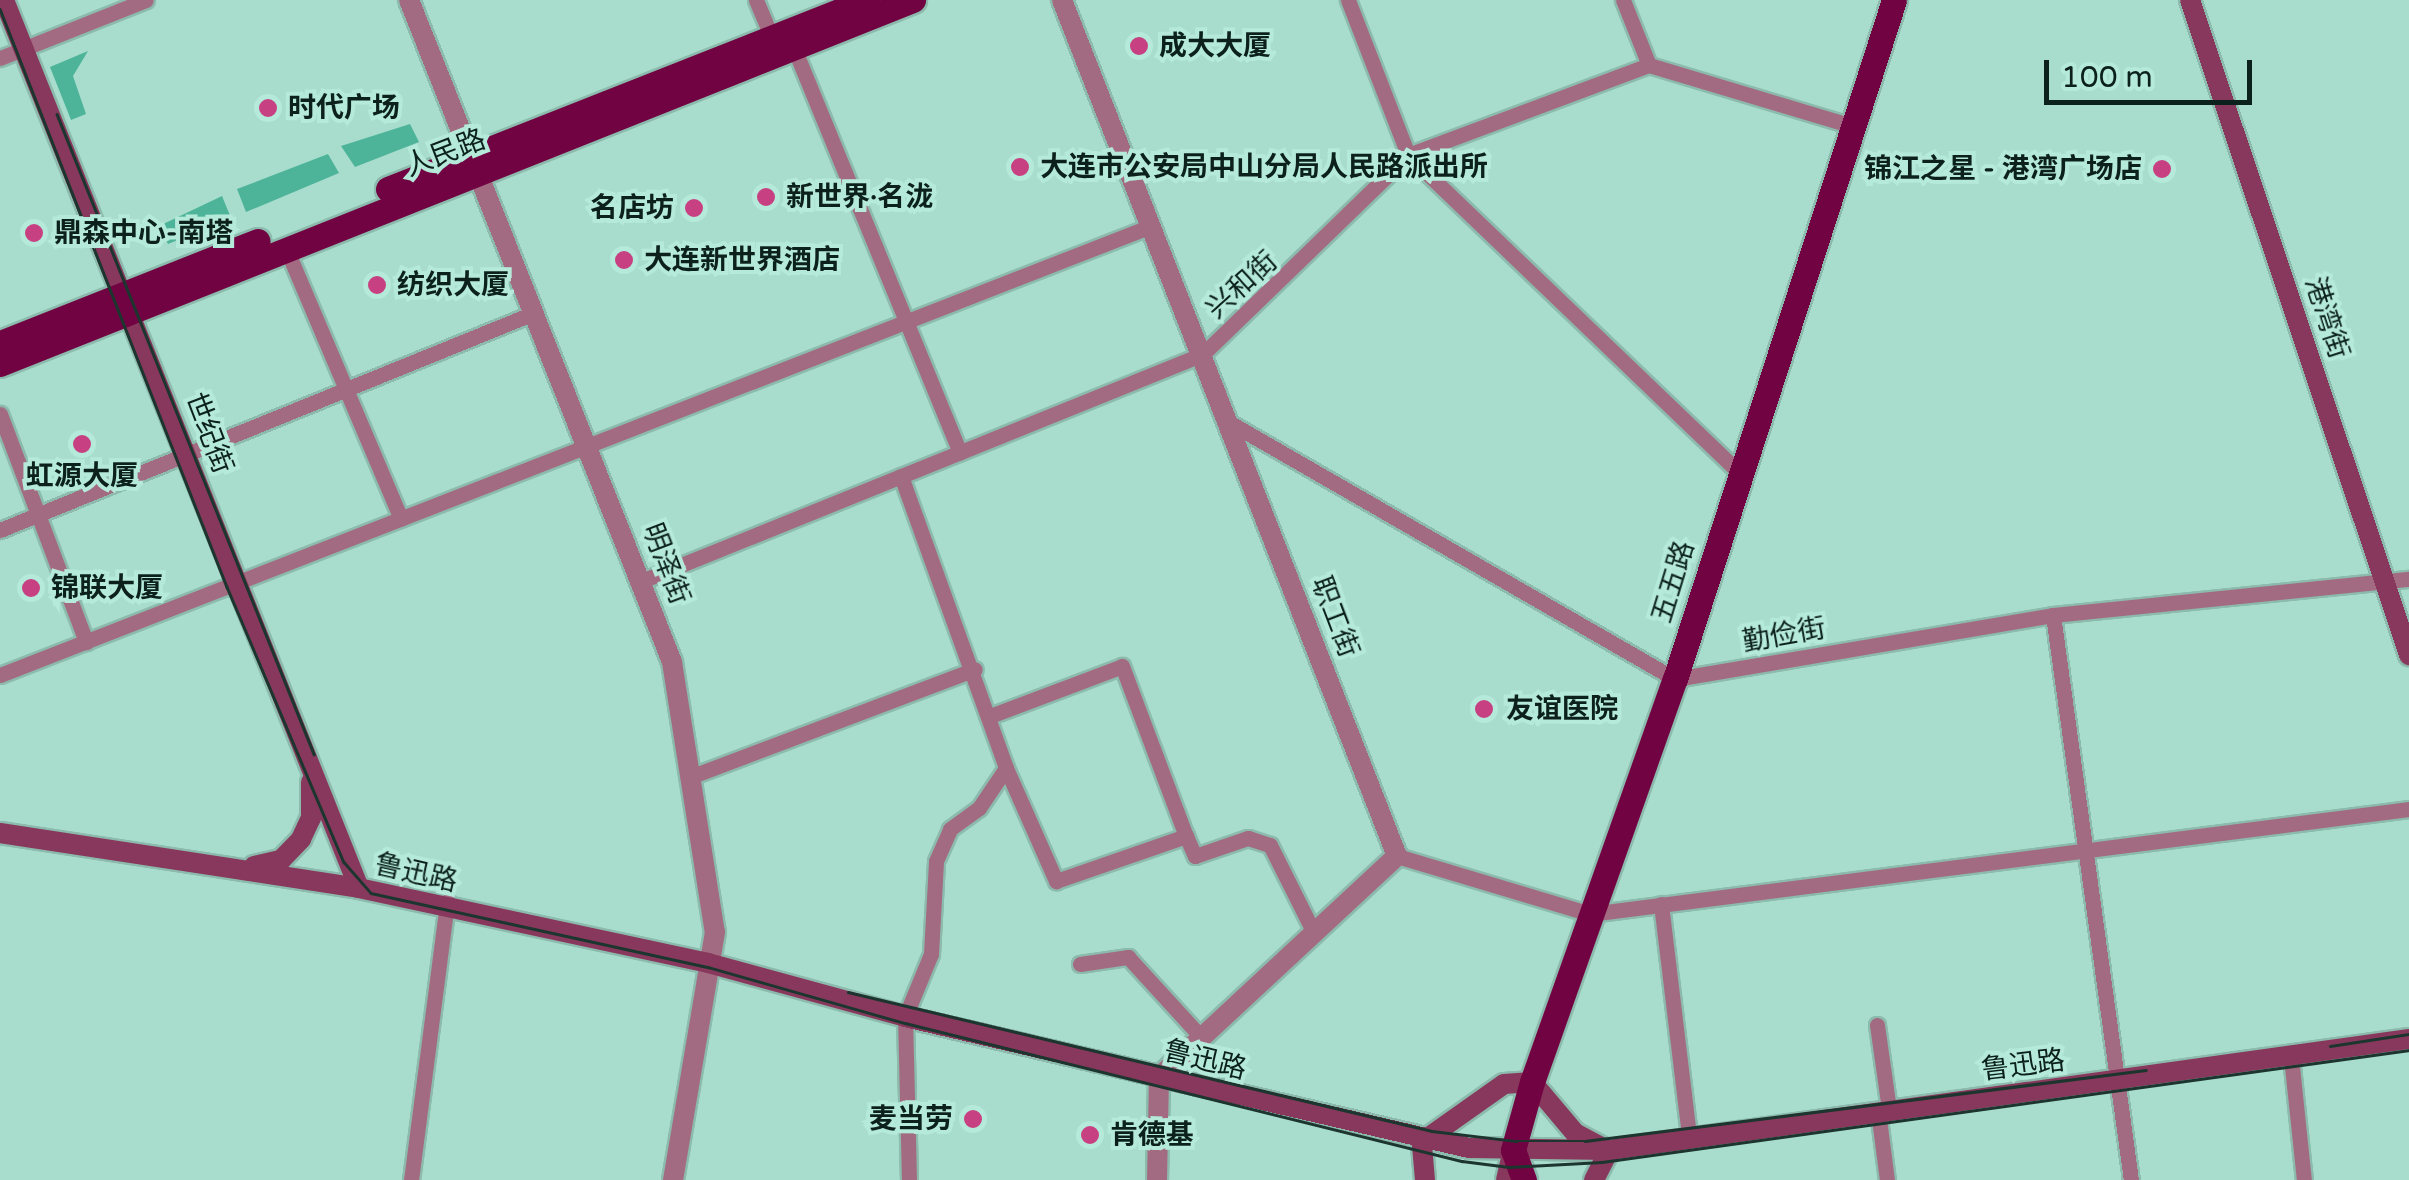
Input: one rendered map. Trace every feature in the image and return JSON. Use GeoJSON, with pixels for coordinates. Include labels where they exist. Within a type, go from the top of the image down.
{"type":"FeatureCollection","features":[{"type":"Feature","properties":{"kind":"main road","name":"世纪街"},"geometry":{"type":"LineString","coordinates":[[4,0],[359,888]]}},
{"type":"Feature","properties":{"kind":"main road","name":"人民路"},"geometry":{"type":"LineString","coordinates":[[783,43],[867,0]]}},
{"type":"Feature","properties":{"kind":"main road","name":"人民路"},"geometry":{"type":"LineString","coordinates":[[0,364],[127,303],[783,43],[913,0]]}},
{"type":"Feature","properties":{"kind":"main road","name":"五五路"},"geometry":{"type":"LineString","coordinates":[[1506,1180],[1532,1082],[1675,679],[1738,471],[1894,0]]}},
{"type":"Feature","properties":{"kind":"main road","name":"港湾街"},"geometry":{"type":"LineString","coordinates":[[2190,0],[2409,655]]}},
{"type":"Feature","properties":{"kind":"main road","name":"人民路"},"geometry":{"type":"LineString","coordinates":[[0,343],[286,248],[477,164]]}},
{"type":"Feature","properties":{"kind":"main road"},"geometry":{"type":"LineString","coordinates":[[242,868],[281,860],[301,838],[311,818],[312,775]]}},
{"type":"Feature","properties":{"kind":"main road","name":"鲁迅路"},"geometry":{"type":"LineString","coordinates":[[0,833],[242,868],[446,905],[708,964],[905,1017],[1422,1142],[1513,1150],[1609,1150],[2409,1039]]}},
{"type":"Feature","properties":{"kind":"main road"},"geometry":{"type":"LineString","coordinates":[[1425,1180],[1422,1142],[1484,1092],[1532,1082],[1575,1134],[1609,1150],[1594,1180]]}},
{"type":"Feature","properties":{"kind":"main road"},"geometry":{"type":"LineString","coordinates":[[1513,1150],[1524,1180]]}},
{"type":"Feature","properties":{"kind":"street"},"geometry":{"type":"LineString","coordinates":[[0,58],[146,0]]}},
{"type":"Feature","properties":{"kind":"street","name":"明泽街"},"geometry":{"type":"LineString","coordinates":[[409,0],[644,580],[672,662],[695,775],[714,932],[672,1180]]}},
{"type":"Feature","properties":{"kind":"street"},"geometry":{"type":"LineString","coordinates":[[756,0],[783,43],[908,324],[960,452]]}},
{"type":"Feature","properties":{"kind":"street","name":"职工街"},"geometry":{"type":"LineString","coordinates":[[1062,0],[1232,424],[1397,856]]}},
{"type":"Feature","properties":{"kind":"street"},"geometry":{"type":"LineString","coordinates":[[1348,0],[1408,156],[1738,471]]}},
{"type":"Feature","properties":{"kind":"street"},"geometry":{"type":"LineString","coordinates":[[1624,0],[1649,65],[1852,126]]}},
{"type":"Feature","properties":{"kind":"street","name":"兴和街"},"geometry":{"type":"LineString","coordinates":[[644,580],[1203,354],[1408,156],[1649,65]]}},
{"type":"Feature","properties":{"kind":"street"},"geometry":{"type":"LineString","coordinates":[[0,675],[1151,226]]}},
{"type":"Feature","properties":{"kind":"street"},"geometry":{"type":"LineString","coordinates":[[286,248],[401,518]]}},
{"type":"Feature","properties":{"kind":"street"},"geometry":{"type":"LineString","coordinates":[[0,530],[534,313]]}},
{"type":"Feature","properties":{"kind":"street"},"geometry":{"type":"LineString","coordinates":[[0,414],[86,642]]}},
{"type":"Feature","properties":{"kind":"street"},"geometry":{"type":"LineString","coordinates":[[1232,424],[1675,679]]}},
{"type":"Feature","properties":{"kind":"street"},"geometry":{"type":"LineString","coordinates":[[901,476],[975,669],[1006,768],[1056,882],[1186,836]]}},
{"type":"Feature","properties":{"kind":"street","name":"勤俭街"},"geometry":{"type":"LineString","coordinates":[[1675,679],[2053,615],[2409,579]]}},
{"type":"Feature","properties":{"kind":"street"},"geometry":{"type":"LineString","coordinates":[[2053,615],[2131,1180]]}},
{"type":"Feature","properties":{"kind":"street"},"geometry":{"type":"LineString","coordinates":[[990,716],[1122,666],[1195,856],[1248,838],[1270,846],[1314,933]]}},
{"type":"Feature","properties":{"kind":"street"},"geometry":{"type":"LineString","coordinates":[[695,775],[975,669]]}},
{"type":"Feature","properties":{"kind":"street"},"geometry":{"type":"LineString","coordinates":[[909,1180],[905,1017],[930,954],[943,845],[950,828],[978,808],[1006,768]]}},
{"type":"Feature","properties":{"kind":"street"},"geometry":{"type":"LineString","coordinates":[[1158,1180],[1159,1077],[1397,856],[1590,914],[2409,809]]}},
{"type":"Feature","properties":{"kind":"street"},"geometry":{"type":"LineString","coordinates":[[1660,904],[1689,1136]]}},
{"type":"Feature","properties":{"kind":"street"},"geometry":{"type":"LineString","coordinates":[[411,1180],[446,905]]}},
{"type":"Feature","properties":{"kind":"street"},"geometry":{"type":"LineString","coordinates":[[1080,964],[1128,957],[1202,1038]]}},
{"type":"Feature","properties":{"kind":"street"},"geometry":{"type":"LineString","coordinates":[[1877,1025],[1888,1180]]}},
{"type":"Feature","properties":{"kind":"street"},"geometry":{"type":"LineString","coordinates":[[2291,1057],[2304,1180]]}},
{"type":"Feature","properties":{"kind":"green space"},"geometry":{"type":"Polygon","coordinates":[[[88,51],[73,76],[86,114],[71,120],[50,67],[88,51]]]}},
{"type":"Feature","properties":{"kind":"green space"},"geometry":{"type":"Polygon","coordinates":[[[410,124],[419,142],[355,167],[341,146],[410,124]]]}},
{"type":"Feature","properties":{"kind":"green space"},"geometry":{"type":"Polygon","coordinates":[[[328,154],[339,173],[246,212],[237,189],[328,154]]]}},
{"type":"Feature","properties":{"kind":"green space"},"geometry":{"type":"Polygon","coordinates":[[[222,196],[231,218],[168,244],[159,226],[222,196]]]}},
{"type":"Feature","properties":{"kind":"tram line"},"geometry":{"type":"LineString","coordinates":[[0,9],[227,587],[344,862],[371,893],[708,967],[905,1023],[1462,1161],[1509,1167],[1602,1162],[2409,1050]]}},
{"type":"Feature","properties":{"kind":"tram line"},"geometry":{"type":"LineString","coordinates":[[57,114],[314,754]]}},
{"type":"Feature","properties":{"kind":"tram line"},"geometry":{"type":"LineString","coordinates":[[848,992],[1432,1131],[1516,1141],[1585,1141],[2146,1070]]}},
{"type":"Feature","properties":{"kind":"tram line"},"geometry":{"type":"LineString","coordinates":[[2330,1046],[2409,1034]]}},
{"type":"Feature","properties":{"kind":"place","name":"成大大厦"},"geometry":{"type":"Point","coordinates":[1139,46]}},
{"type":"Feature","properties":{"kind":"place","name":"时代广场"},"geometry":{"type":"Point","coordinates":[268,108]}},
{"type":"Feature","properties":{"kind":"place","name":"大连市公安局中山分局人民路派出所"},"geometry":{"type":"Point","coordinates":[1020,167]}},
{"type":"Feature","properties":{"kind":"place","name":"锦江之星 - 港湾广场店"},"geometry":{"type":"Point","coordinates":[2162,169]}},
{"type":"Feature","properties":{"kind":"place","name":"新世界·名泷"},"geometry":{"type":"Point","coordinates":[766,197]}},
{"type":"Feature","properties":{"kind":"place","name":"名店坊"},"geometry":{"type":"Point","coordinates":[694,208]}},
{"type":"Feature","properties":{"kind":"place","name":"鼎森中心-南塔"},"geometry":{"type":"Point","coordinates":[34,233]}},
{"type":"Feature","properties":{"kind":"place","name":"大连新世界酒店"},"geometry":{"type":"Point","coordinates":[624,260]}},
{"type":"Feature","properties":{"kind":"place","name":"纺织大厦"},"geometry":{"type":"Point","coordinates":[377,285]}},
{"type":"Feature","properties":{"kind":"place","name":"虹源大厦"},"geometry":{"type":"Point","coordinates":[82,444]}},
{"type":"Feature","properties":{"kind":"place","name":"锦联大厦"},"geometry":{"type":"Point","coordinates":[31,588]}},
{"type":"Feature","properties":{"kind":"place","name":"友谊医院"},"geometry":{"type":"Point","coordinates":[1484,709]}},
{"type":"Feature","properties":{"kind":"place","name":"麦当劳"},"geometry":{"type":"Point","coordinates":[973,1119]}},
{"type":"Feature","properties":{"kind":"place","name":"肯德基"},"geometry":{"type":"Point","coordinates":[1090,1135]}}]}
